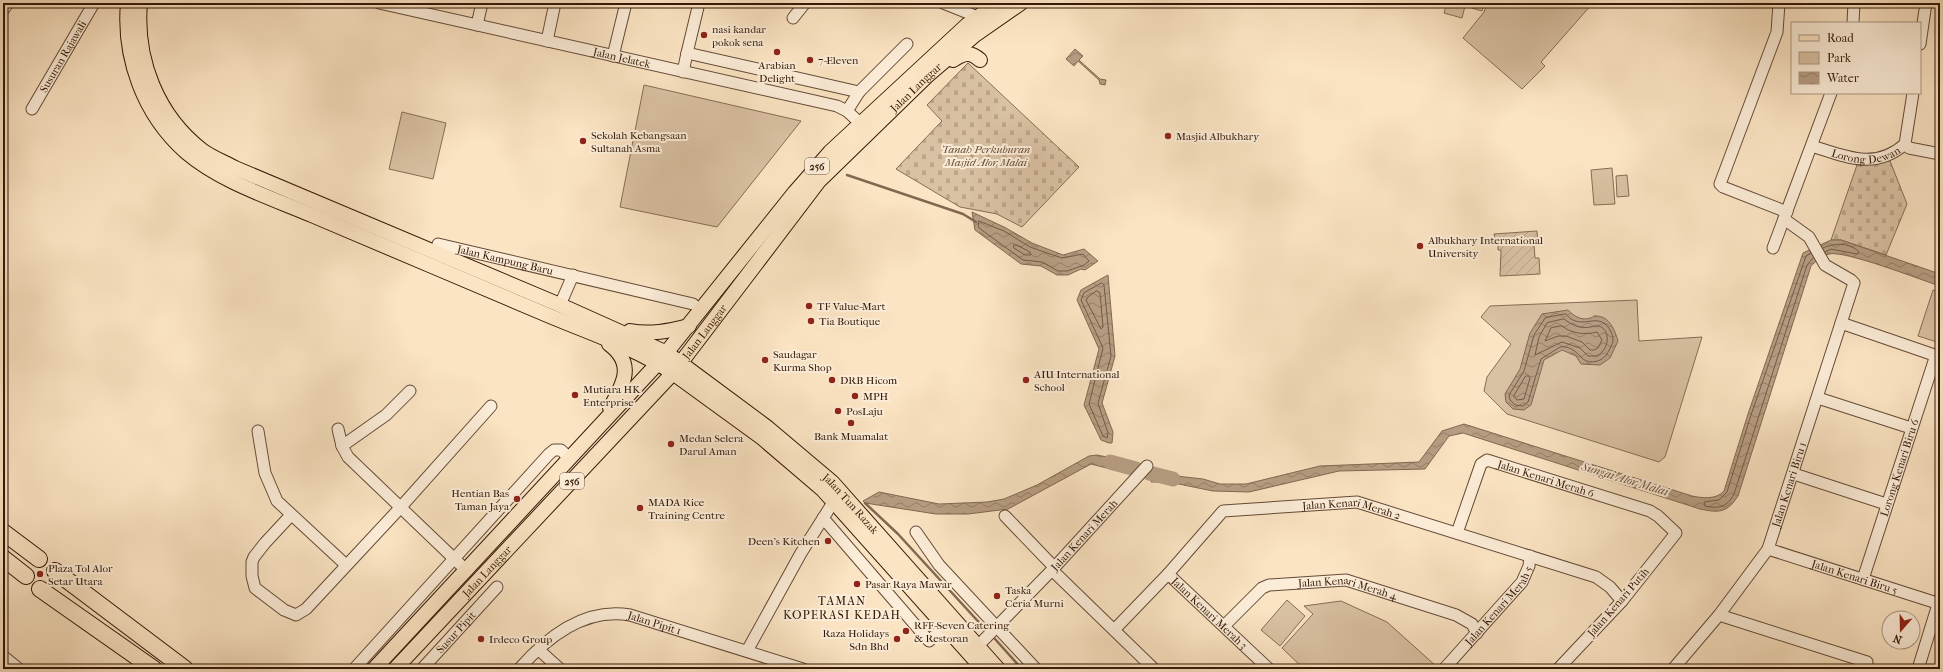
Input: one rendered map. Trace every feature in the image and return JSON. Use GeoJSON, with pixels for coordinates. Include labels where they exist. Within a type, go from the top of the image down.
{"type":"FeatureCollection","features":[{"type":"Feature","properties":{"kind":"highway"},"geometry":{"type":"LineString","coordinates":[[3,532],[39,559]]}},
{"type":"Feature","properties":{"kind":"highway"},"geometry":{"type":"LineString","coordinates":[[3,558],[26,576]]}},
{"type":"Feature","properties":{"kind":"highway"},"geometry":{"type":"LineString","coordinates":[[54,571],[185,669]]}},
{"type":"Feature","properties":{"kind":"highway"},"geometry":{"type":"LineString","coordinates":[[40,589],[154,669]]}},
{"type":"Feature","properties":{"kind":"main road"},"geometry":{"type":"LineString","coordinates":[[128,3],[127,29],[131,60],[135,74],[147,102],[174,140],[210,170],[603,331],[663,358],[677,367]]}},
{"type":"Feature","properties":{"kind":"main road"},"geometry":{"type":"LineString","coordinates":[[140,3],[140,43],[152,84],[173,121],[204,151],[235,168],[560,305],[603,331],[621,356],[625,371],[624,381],[598,429]]}},
{"type":"Feature","properties":{"kind":"main road","name":"Jalan Langgar"},"geometry":{"type":"LineString","coordinates":[[374,669],[464,564],[570,459],[663,358],[794,192],[830,152],[860,123],[978,17],[997,3]]}},
{"type":"Feature","properties":{"kind":"main road","name":"Jalan Langgar"},"geometry":{"type":"LineString","coordinates":[[395,669],[677,367],[804,199],[840,159],[927,76],[976,35],[1021,3]]}},
{"type":"Feature","properties":{"kind":"main road"},"geometry":{"type":"LineString","coordinates":[[927,76],[964,53],[974,55],[980,60]]}},
{"type":"Feature","properties":{"kind":"main road"},"geometry":{"type":"LineString","coordinates":[[603,331],[643,334],[689,326]]}},
{"type":"Feature","properties":{"kind":"main road","name":"Jalan Tun Razak"},"geometry":{"type":"LineString","coordinates":[[677,367],[794,464],[834,501],[945,626],[998,669]]}},
{"type":"Feature","properties":{"kind":"main road","name":"Jalan Tun Razak"},"geometry":{"type":"LineString","coordinates":[[677,367],[768,428],[832,482],[973,650],[983,669]]}},
{"type":"Feature","properties":{"kind":"main road"},"geometry":{"type":"LineString","coordinates":[[464,564],[475,575],[480,577]]}},
{"type":"Feature","properties":{"kind":"street"},"geometry":{"type":"LineString","coordinates":[[3,10],[8,3]]}},
{"type":"Feature","properties":{"kind":"street","name":"Susuran Rajawali"},"geometry":{"type":"LineString","coordinates":[[32,109],[94,3]]}},
{"type":"Feature","properties":{"kind":"street","name":"Jalan Jelatek"},"geometry":{"type":"LineString","coordinates":[[379,3],[406,6],[477,25],[837,106],[846,111],[860,123]]}},
{"type":"Feature","properties":{"kind":"street"},"geometry":{"type":"LineString","coordinates":[[477,25],[482,3]]}},
{"type":"Feature","properties":{"kind":"street"},"geometry":{"type":"LineString","coordinates":[[548,41],[555,3]]}},
{"type":"Feature","properties":{"kind":"street"},"geometry":{"type":"LineString","coordinates":[[613,56],[626,3]]}},
{"type":"Feature","properties":{"kind":"street"},"geometry":{"type":"LineString","coordinates":[[683,72],[699,3]]}},
{"type":"Feature","properties":{"kind":"street"},"geometry":{"type":"LineString","coordinates":[[793,18],[805,3]]}},
{"type":"Feature","properties":{"kind":"street"},"geometry":{"type":"LineString","coordinates":[[943,3],[978,17]]}},
{"type":"Feature","properties":{"kind":"street"},"geometry":{"type":"LineString","coordinates":[[1779,3],[1777,32],[1720,184],[1723,188],[1785,216]]}},
{"type":"Feature","properties":{"kind":"street"},"geometry":{"type":"LineString","coordinates":[[1853,22],[1854,3]]}},
{"type":"Feature","properties":{"kind":"street"},"geometry":{"type":"LineString","coordinates":[[1921,37],[1926,3]]}},
{"type":"Feature","properties":{"kind":"street"},"geometry":{"type":"LineString","coordinates":[[846,111],[859,92],[907,44]]}},
{"type":"Feature","properties":{"kind":"street"},"geometry":{"type":"LineString","coordinates":[[687,53],[859,92]]}},
{"type":"Feature","properties":{"kind":"street"},"geometry":{"type":"LineString","coordinates":[[1773,248],[1831,94]]}},
{"type":"Feature","properties":{"kind":"street"},"geometry":{"type":"LineString","coordinates":[[1905,144],[1913,94]]}},
{"type":"Feature","properties":{"kind":"street","name":"Lorong Dewan"},"geometry":{"type":"LineString","coordinates":[[1812,146],[1854,160],[1864,160],[1891,155],[1905,144],[1909,148],[1940,154]]}},
{"type":"Feature","properties":{"kind":"street","name":"Jalan Kenari Biru 1"},"geometry":{"type":"LineString","coordinates":[[1673,669],[1719,615],[1768,549],[1794,474],[1854,285],[1853,281],[1848,277],[1825,265],[1809,237],[1785,216]]}},
{"type":"Feature","properties":{"kind":"street","name":"Jalan Kampung Baru"},"geometry":{"type":"LineString","coordinates":[[438,244],[693,304]]}},
{"type":"Feature","properties":{"kind":"street"},"geometry":{"type":"LineString","coordinates":[[560,305],[572,275]]}},
{"type":"Feature","properties":{"kind":"street"},"geometry":{"type":"LineString","coordinates":[[1841,323],[1938,356]]}},
{"type":"Feature","properties":{"kind":"street","name":"Lorong Kenari Biru 6"},"geometry":{"type":"LineString","coordinates":[[1863,580],[1911,428],[1938,356]]}},
{"type":"Feature","properties":{"kind":"street"},"geometry":{"type":"LineString","coordinates":[[342,446],[386,415],[410,391]]}},
{"type":"Feature","properties":{"kind":"street"},"geometry":{"type":"LineString","coordinates":[[1818,398],[1911,428]]}},
{"type":"Feature","properties":{"kind":"street"},"geometry":{"type":"LineString","coordinates":[[291,515],[264,543],[254,557],[252,582],[255,588],[284,610],[296,615],[306,608],[400,508],[491,406]]}},
{"type":"Feature","properties":{"kind":"street"},"geometry":{"type":"LineString","coordinates":[[338,429],[342,446],[348,457],[400,508],[464,564]]}},
{"type":"Feature","properties":{"kind":"street"},"geometry":{"type":"LineString","coordinates":[[258,431],[269,486],[277,501],[346,565]]}},
{"type":"Feature","properties":{"kind":"street"},"geometry":{"type":"LineString","coordinates":[[354,669],[464,564],[549,454],[554,450],[561,450],[570,459]]}},
{"type":"Feature","properties":{"kind":"street","name":"Jalan Kenari Merah 6"},"geometry":{"type":"LineString","coordinates":[[1457,533],[1481,464],[1487,460],[1650,511],[1665,521],[1676,533]]}},
{"type":"Feature","properties":{"kind":"street","name":"Jalan Kenari Merah"},"geometry":{"type":"LineString","coordinates":[[973,650],[1053,568],[1147,466]]}},
{"type":"Feature","properties":{"kind":"street"},"geometry":{"type":"LineString","coordinates":[[1794,474],[1886,504]]}},
{"type":"Feature","properties":{"kind":"street"},"geometry":{"type":"LineString","coordinates":[[747,651],[834,501]]}},
{"type":"Feature","properties":{"kind":"street","name":"Jalan Kenari Merah 2"},"geometry":{"type":"LineString","coordinates":[[1114,630],[1168,574],[1223,511],[1357,502],[1601,579],[1610,586],[1622,601]]}},
{"type":"Feature","properties":{"kind":"street"},"geometry":{"type":"LineString","coordinates":[[1005,516],[1053,568],[1154,669]]}},
{"type":"Feature","properties":{"kind":"street"},"geometry":{"type":"LineString","coordinates":[[823,518],[929,641],[945,626]]}},
{"type":"Feature","properties":{"kind":"street"},"geometry":{"type":"LineString","coordinates":[[916,532],[939,565],[1036,669]]}},
{"type":"Feature","properties":{"kind":"street","name":"Jalan Kenari Putih"},"geometry":{"type":"LineString","coordinates":[[1558,669],[1622,601],[1676,533]]}},
{"type":"Feature","properties":{"kind":"street","name":"Jalan Kenari Biru 5"},"geometry":{"type":"LineString","coordinates":[[1768,549],[1863,580],[1939,602]]}},
{"type":"Feature","properties":{"kind":"street","name":"Jalan Kenari Merah 5"},"geometry":{"type":"LineString","coordinates":[[1444,669],[1522,582],[1529,566],[1530,556]]}},
{"type":"Feature","properties":{"kind":"street","name":"Jalan Kenari Merah 3"},"geometry":{"type":"LineString","coordinates":[[1168,574],[1268,669]]}},
{"type":"Feature","properties":{"kind":"street","name":"Susur Pipit"},"geometry":{"type":"LineString","coordinates":[[422,669],[494,591],[480,577]]}},
{"type":"Feature","properties":{"kind":"street","name":"Jalan Kenari Merah 4"},"geometry":{"type":"LineString","coordinates":[[1224,626],[1262,588],[1269,585],[1346,580],[1460,616],[1472,624],[1477,633]]}},
{"type":"Feature","properties":{"kind":"street"},"geometry":{"type":"LineString","coordinates":[[1918,669],[1939,602]]}},
{"type":"Feature","properties":{"kind":"street","name":"Jalan Pipit 1"},"geometry":{"type":"LineString","coordinates":[[519,669],[556,635],[576,622],[609,613],[630,615],[803,669]]}},
{"type":"Feature","properties":{"kind":"street"},"geometry":{"type":"LineString","coordinates":[[1719,615],[1867,662]]}},
{"type":"Feature","properties":{"kind":"street"},"geometry":{"type":"LineString","coordinates":[[539,650],[560,669]]}},
{"type":"Feature","properties":{"kind":"street"},"geometry":{"type":"LineString","coordinates":[[3,656],[19,669]]}},
{"type":"Feature","properties":{"kind":"green space"},"geometry":{"type":"Polygon","coordinates":[[[1447,3],[1484,3],[1482,11],[1465,6],[1462,18],[1444,13],[1447,3]]]}},
{"type":"Feature","properties":{"kind":"green space"},"geometry":{"type":"Polygon","coordinates":[[[1487,3],[1601,3],[1597,8],[1592,4],[1541,62],[1545,66],[1522,89],[1463,38],[1484,12],[1487,3]]]}},
{"type":"Feature","properties":{"kind":"green space","name":"Tanah Perkuburan Masjid Alor Malai"},"geometry":{"type":"Polygon","coordinates":[[[968,63],[1079,167],[1022,227],[997,214],[960,207],[896,169],[942,121],[927,105],[968,63]]]}},
{"type":"Feature","properties":{"kind":"green space"},"geometry":{"type":"Polygon","coordinates":[[[644,85],[801,121],[717,227],[620,207],[644,85]]]}},
{"type":"Feature","properties":{"kind":"green space"},"geometry":{"type":"Polygon","coordinates":[[[402,112],[446,123],[433,179],[389,169],[402,112]]]}},
{"type":"Feature","properties":{"kind":"green space"},"geometry":{"type":"Polygon","coordinates":[[[1890,161],[1907,204],[1886,255],[1841,240],[1831,240],[1857,165],[1890,161]]]}},
{"type":"Feature","properties":{"kind":"green space"},"geometry":{"type":"Polygon","coordinates":[[[1612,168],[1615,204],[1594,205],[1591,170],[1612,168]]]}},
{"type":"Feature","properties":{"kind":"green space"},"geometry":{"type":"Polygon","coordinates":[[[1627,175],[1629,196],[1617,197],[1616,176],[1627,175]]]}},
{"type":"Feature","properties":{"kind":"green space"},"geometry":{"type":"Polygon","coordinates":[[[1537,231],[1538,245],[1534,245],[1535,258],[1539,258],[1540,274],[1500,276],[1501,250],[1498,250],[1498,239],[1495,239],[1494,234],[1537,231]]]}},
{"type":"Feature","properties":{"kind":"green space"},"geometry":{"type":"Polygon","coordinates":[[[1933,290],[1940,292],[1940,343],[1918,336],[1933,290]]]}},
{"type":"Feature","properties":{"kind":"green space"},"geometry":{"type":"Polygon","coordinates":[[[1637,300],[1639,341],[1702,337],[1665,457],[1659,462],[1507,414],[1484,391],[1487,377],[1511,344],[1481,317],[1490,306],[1637,300]]]}},
{"type":"Feature","properties":{"kind":"green space"},"geometry":{"type":"Polygon","coordinates":[[[1287,600],[1305,616],[1280,646],[1261,630],[1287,600]]]}},
{"type":"Feature","properties":{"kind":"green space"},"geometry":{"type":"Polygon","coordinates":[[[1341,601],[1387,622],[1436,666],[1433,669],[1304,669],[1282,648],[1313,614],[1304,606],[1341,601]]]}},
{"type":"Feature","properties":{"kind":"water"},"geometry":{"type":"Polygon","coordinates":[[[1075,49],[1083,56],[1079,60],[1100,79],[1106,80],[1105,85],[1100,84],[1099,80],[1078,61],[1074,66],[1066,59],[1075,49]]]}},
{"type":"Feature","properties":{"kind":"water"},"geometry":{"type":"Polygon","coordinates":[[[972,212],[1006,228],[1032,243],[1063,255],[1084,249],[1098,261],[1085,270],[1081,269],[1068,275],[1057,275],[1041,266],[1021,264],[975,230],[972,212]]]}},
{"type":"Feature","properties":{"kind":"water"},"geometry":{"type":"Polygon","coordinates":[[[1831,240],[1841,240],[1940,274],[1940,286],[1883,266],[1838,254],[1826,255],[1811,266],[1738,496],[1726,509],[1712,511],[1700,509],[1463,433],[1449,436],[1425,469],[1339,471],[1249,492],[1213,491],[1169,482],[1151,482],[1154,471],[1167,475],[1203,479],[1220,484],[1246,484],[1320,466],[1419,462],[1442,431],[1464,424],[1692,496],[1704,498],[1717,496],[1724,491],[1748,414],[1803,253],[1831,240]]]}},
{"type":"Feature","properties":{"kind":"water"},"geometry":{"type":"Polygon","coordinates":[[[1108,275],[1115,356],[1102,403],[1113,432],[1112,443],[1101,440],[1084,405],[1099,349],[1077,300],[1081,290],[1108,275]]]}},
{"type":"Feature","properties":{"kind":"water"},"geometry":{"type":"Polygon","coordinates":[[[1568,310],[1575,316],[1581,318],[1587,319],[1595,316],[1605,318],[1608,321],[1618,341],[1610,358],[1600,365],[1581,364],[1576,356],[1562,350],[1544,360],[1531,405],[1524,410],[1513,409],[1506,402],[1505,394],[1520,369],[1530,333],[1542,314],[1568,310]]]}},
{"type":"Feature","properties":{"kind":"water"},"geometry":{"type":"Polygon","coordinates":[[[1097,455],[1132,462],[1126,473],[1091,464],[1008,509],[968,514],[936,514],[865,503],[863,501],[879,492],[939,504],[987,502],[1004,499],[1037,485],[1089,456],[1097,455]]]}},
{"type":"Feature","properties":{"kind":"waterway"},"geometry":{"type":"LineString","coordinates":[[847,175],[963,214],[976,222]]}},
{"type":"Feature","properties":{"kind":"waterway","name":"Sungai Alor Malai"},"geometry":{"type":"LineString","coordinates":[[1110,462],[1136,469]]}},
{"type":"Feature","properties":{"kind":"waterway","name":"Sungai Alor Malai"},"geometry":{"type":"LineString","coordinates":[[1149,473],[1173,479]]}},
{"type":"Feature","properties":{"kind":"waterway"},"geometry":{"type":"LineString","coordinates":[[865,503],[898,534],[986,630]]}},
{"type":"Feature","properties":{"kind":"waterway"},"geometry":{"type":"LineString","coordinates":[[995,639],[1022,669]]}},
{"type":"Feature","properties":{"kind":"place","name":"nasi kandar pokok sena"},"geometry":{"type":"Point","coordinates":[704,35]}},
{"type":"Feature","properties":{"kind":"place","name":"Arabian Delight"},"geometry":{"type":"Point","coordinates":[777,52]}},
{"type":"Feature","properties":{"kind":"place","name":"7-Eleven"},"geometry":{"type":"Point","coordinates":[810,60]}},
{"type":"Feature","properties":{"kind":"place","name":"Masjid Albukhary"},"geometry":{"type":"Point","coordinates":[1168,136]}},
{"type":"Feature","properties":{"kind":"place","name":"Sekolah Kebangsaan Sultanah Asma"},"geometry":{"type":"Point","coordinates":[583,141]}},
{"type":"Feature","properties":{"kind":"place","name":"Albukhary International University"},"geometry":{"type":"Point","coordinates":[1420,246]}},
{"type":"Feature","properties":{"kind":"place","name":"TF Value-Mart"},"geometry":{"type":"Point","coordinates":[809,306]}},
{"type":"Feature","properties":{"kind":"place","name":"Tia Boutique"},"geometry":{"type":"Point","coordinates":[811,321]}},
{"type":"Feature","properties":{"kind":"place","name":"Saudagar Kurma Shop"},"geometry":{"type":"Point","coordinates":[765,360]}},
{"type":"Feature","properties":{"kind":"place","name":"DRB Hicom"},"geometry":{"type":"Point","coordinates":[832,380]}},
{"type":"Feature","properties":{"kind":"place","name":"AIU International School"},"geometry":{"type":"Point","coordinates":[1026,380]}},
{"type":"Feature","properties":{"kind":"place","name":"Mutiara HK Enterprise"},"geometry":{"type":"Point","coordinates":[575,395]}},
{"type":"Feature","properties":{"kind":"place","name":"MPH"},"geometry":{"type":"Point","coordinates":[855,396]}},
{"type":"Feature","properties":{"kind":"place","name":"PosLaju"},"geometry":{"type":"Point","coordinates":[838,411]}},
{"type":"Feature","properties":{"kind":"place","name":"Bank Muamalat"},"geometry":{"type":"Point","coordinates":[851,423]}},
{"type":"Feature","properties":{"kind":"place","name":"Medan Selera Darul Aman"},"geometry":{"type":"Point","coordinates":[671,444]}},
{"type":"Feature","properties":{"kind":"place","name":"Hentian Bas Taman Jaya"},"geometry":{"type":"Point","coordinates":[517,499]}},
{"type":"Feature","properties":{"kind":"place","name":"MADA Rice Training Centre"},"geometry":{"type":"Point","coordinates":[640,508]}},
{"type":"Feature","properties":{"kind":"place","name":"Deen's Kitchen"},"geometry":{"type":"Point","coordinates":[828,541]}},
{"type":"Feature","properties":{"kind":"place","name":"Plaza Tol Alor Setar Utara"},"geometry":{"type":"Point","coordinates":[40,574]}},
{"type":"Feature","properties":{"kind":"place","name":"Pasar Raya Mawar"},"geometry":{"type":"Point","coordinates":[857,584]}},
{"type":"Feature","properties":{"kind":"place","name":"Taska Ceria Murni"},"geometry":{"type":"Point","coordinates":[997,596]}},
{"type":"Feature","properties":{"kind":"place","name":"RFF-Seven Catering & Restoran"},"geometry":{"type":"Point","coordinates":[906,631]}},
{"type":"Feature","properties":{"kind":"place","name":"Irdeco Group"},"geometry":{"type":"Point","coordinates":[481,639]}},
{"type":"Feature","properties":{"kind":"place","name":"Raza Holidays Sdn Bhd"},"geometry":{"type":"Point","coordinates":[897,639]}},
{"type":"Feature","properties":{"kind":"district","name":"TAMAN KOPERASI KEDAH"},"geometry":{"type":"Point","coordinates":[842,608]}}]}
